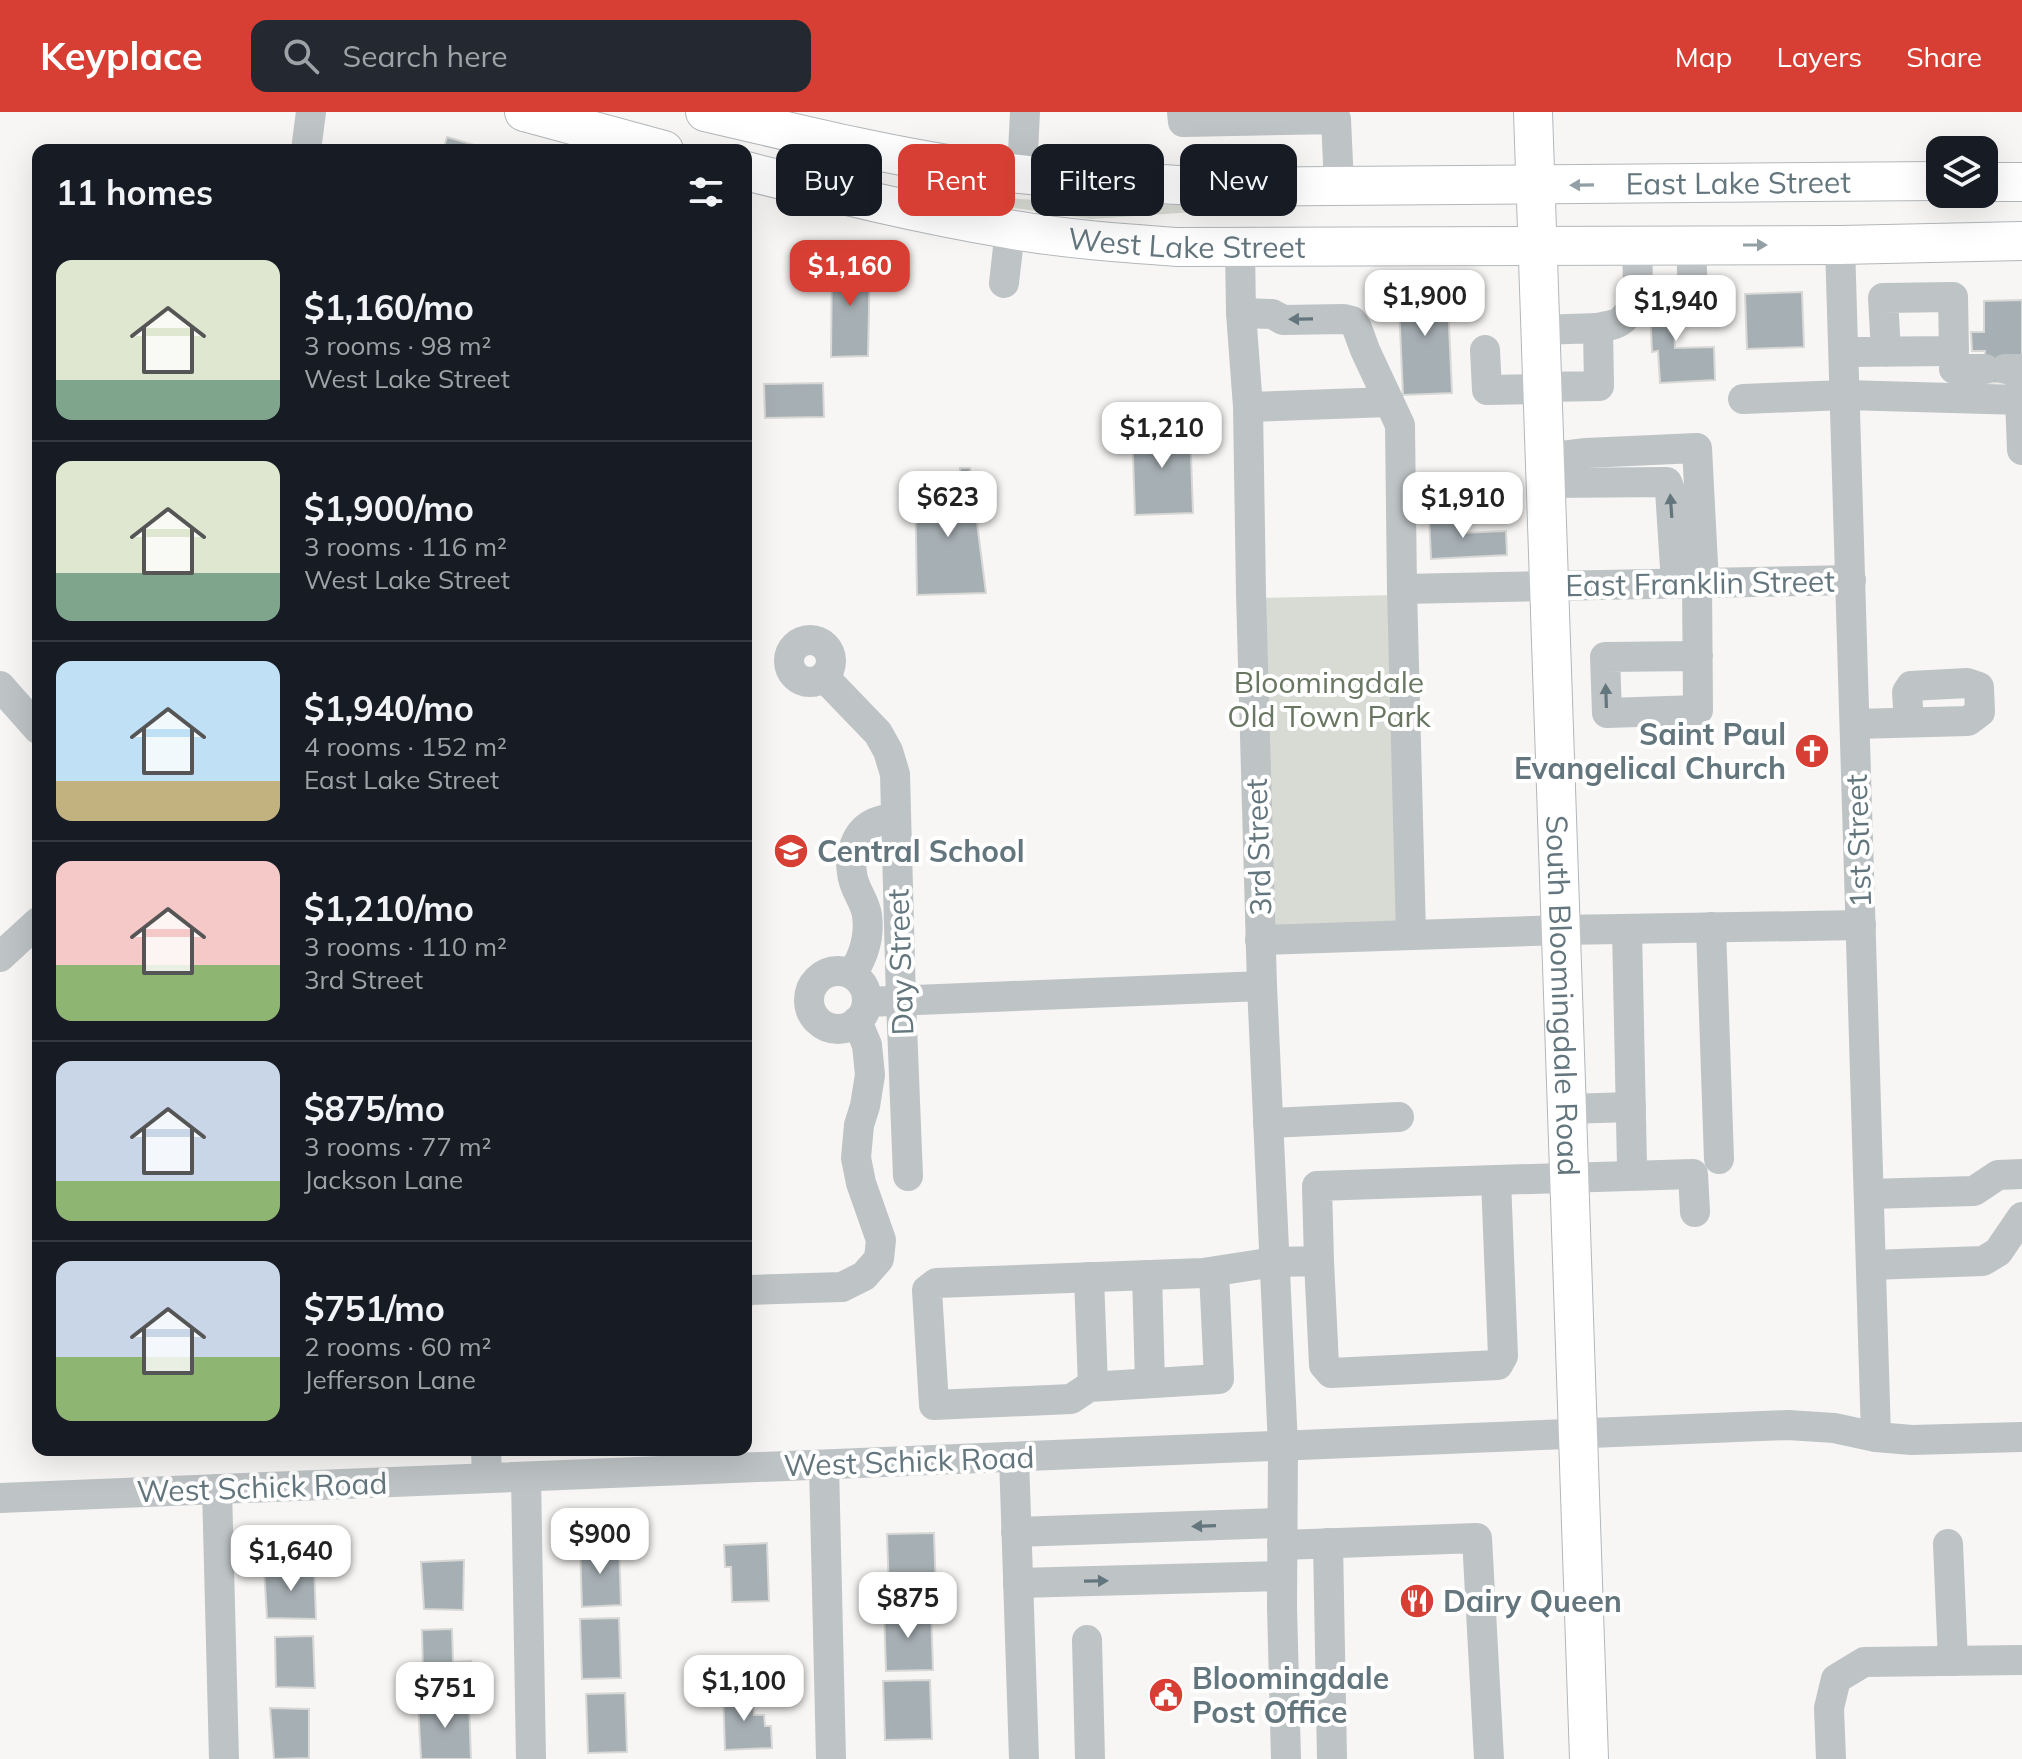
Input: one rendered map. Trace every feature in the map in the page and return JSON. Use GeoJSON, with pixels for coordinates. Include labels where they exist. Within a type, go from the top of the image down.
{"type":"FeatureCollection","features":[{"type":"Feature","properties":{"kind":"main road"},"geometry":{"type":"LineString","coordinates":[[524,112],[571,118],[635,144]]}},
{"type":"Feature","properties":{"kind":"main road","name":"West Lake Street"},"geometry":{"type":"LineString","coordinates":[[705,112],[888,153],[967,167],[1113,182],[1221,187],[1536,186]]}},
{"type":"Feature","properties":{"kind":"main road","name":"South Bloomingdale Road"},"geometry":{"type":"LineString","coordinates":[[1533,112],[1589,1759]]}},
{"type":"Feature","properties":{"kind":"main road","name":"West Lake Street"},"geometry":{"type":"LineString","coordinates":[[752,173],[891,208],[1010,230],[1112,242],[1240,248],[1537,245]]}},
{"type":"Feature","properties":{"kind":"main road","name":"East Lake Street"},"geometry":{"type":"LineString","coordinates":[[1536,186],[1926,181]]}},
{"type":"Feature","properties":{"kind":"main road"},"geometry":{"type":"LineString","coordinates":[[1998,182],[2022,182]]}},
{"type":"Feature","properties":{"kind":"main road","name":"East Lake Street"},"geometry":{"type":"LineString","coordinates":[[1537,245],[1840,245],[2022,241]]}},
{"type":"Feature","properties":{"kind":"street"},"geometry":{"type":"LineString","coordinates":[[307,144],[311,112]]}},
{"type":"Feature","properties":{"kind":"street"},"geometry":{"type":"LineString","coordinates":[[1022,173],[1025,112]]}},
{"type":"Feature","properties":{"kind":"street"},"geometry":{"type":"LineString","coordinates":[[1182,112],[1183,122],[1336,119],[1339,186]]}},
{"type":"Feature","properties":{"kind":"street"},"geometry":{"type":"LineString","coordinates":[[1004,283],[1010,230]]}},
{"type":"Feature","properties":{"kind":"street","name":"1st Street"},"geometry":{"type":"LineString","coordinates":[[1840,245],[1876,1437]]}},
{"type":"Feature","properties":{"kind":"street"},"geometry":{"type":"LineString","coordinates":[[1637,246],[1653,295]]}},
{"type":"Feature","properties":{"kind":"street"},"geometry":{"type":"LineString","coordinates":[[1540,330],[1598,328],[1621,322],[1633,306],[1653,295],[1693,294],[1691,246]]}},
{"type":"Feature","properties":{"kind":"street","name":"3rd Street"},"geometry":{"type":"LineString","coordinates":[[1240,248],[1248,407],[1260,940],[1283,1446],[1286,1759]]}},
{"type":"Feature","properties":{"kind":"street"},"geometry":{"type":"LineString","coordinates":[[1886,352],[1883,298],[1953,297],[1953,373]]}},
{"type":"Feature","properties":{"kind":"street"},"geometry":{"type":"LineString","coordinates":[[1241,313],[1272,314],[1283,320],[1352,321],[1400,425],[1411,935]]}},
{"type":"Feature","properties":{"kind":"street"},"geometry":{"type":"LineString","coordinates":[[1485,350],[1487,390],[1599,386],[1598,328]]}},
{"type":"Feature","properties":{"kind":"street"},"geometry":{"type":"LineString","coordinates":[[1844,352],[1886,352],[1953,373],[2021,400]]}},
{"type":"Feature","properties":{"kind":"street"},"geometry":{"type":"LineString","coordinates":[[1743,399],[1845,395],[1953,373],[2021,369],[2022,450]]}},
{"type":"Feature","properties":{"kind":"street"},"geometry":{"type":"LineString","coordinates":[[1248,407],[1389,402]]}},
{"type":"Feature","properties":{"kind":"street"},"geometry":{"type":"LineString","coordinates":[[1546,470],[1586,453],[1697,448],[1692,583],[1698,656]]}},
{"type":"Feature","properties":{"kind":"street"},"geometry":{"type":"LineString","coordinates":[[1546,470],[1667,482],[1692,583]]}},
{"type":"Feature","properties":{"kind":"street","name":"East Franklin Street"},"geometry":{"type":"LineString","coordinates":[[1402,589],[1851,580]]}},
{"type":"Feature","properties":{"kind":"street","name":"Day Street"},"geometry":{"type":"LineString","coordinates":[[824,677],[878,733],[895,774],[908,1176]]}},
{"type":"Feature","properties":{"kind":"street"},"geometry":{"type":"LineString","coordinates":[[0,686],[32,722]]}},
{"type":"Feature","properties":{"kind":"street"},"geometry":{"type":"LineString","coordinates":[[1855,724],[1909,722]]}},
{"type":"Feature","properties":{"kind":"street"},"geometry":{"type":"LineString","coordinates":[[852,974],[862,958],[867,913],[852,874],[857,837],[871,824],[896,817]]}},
{"type":"Feature","properties":{"kind":"street"},"geometry":{"type":"LineString","coordinates":[[1260,940],[1561,930],[1861,925]]}},
{"type":"Feature","properties":{"kind":"street"},"geometry":{"type":"LineString","coordinates":[[1711,927],[1719,1159]]}},
{"type":"Feature","properties":{"kind":"street"},"geometry":{"type":"LineString","coordinates":[[0,957],[32,928]]}},
{"type":"Feature","properties":{"kind":"street"},"geometry":{"type":"LineString","coordinates":[[1627,929],[1632,1166]]}},
{"type":"Feature","properties":{"kind":"street"},"geometry":{"type":"LineString","coordinates":[[752,1290],[842,1287],[864,1276],[879,1259],[881,1240],[861,1183],[856,1158],[859,1125],[870,1075],[862,1012],[865,989],[852,974],[833,971],[823,974],[810,988],[809,1007],[819,1023],[836,1030],[846,1028],[862,1012],[901,1001],[1262,986]]}},
{"type":"Feature","properties":{"kind":"street"},"geometry":{"type":"LineString","coordinates":[[1567,1109],[1631,1107]]}},
{"type":"Feature","properties":{"kind":"street"},"geometry":{"type":"LineString","coordinates":[[1268,1123],[1399,1117]]}},
{"type":"Feature","properties":{"kind":"street"},"geometry":{"type":"LineString","coordinates":[[1496,1180],[1503,1356],[1498,1365],[1331,1373],[1324,1365],[1317,1186],[1569,1177],[1693,1174],[1695,1212]]}},
{"type":"Feature","properties":{"kind":"street"},"geometry":{"type":"LineString","coordinates":[[1869,1194],[1974,1191],[1998,1175],[2022,1174]]}},
{"type":"Feature","properties":{"kind":"street"},"geometry":{"type":"LineString","coordinates":[[1871,1265],[1983,1261],[1998,1252],[2022,1217]]}},
{"type":"Feature","properties":{"kind":"street"},"geometry":{"type":"LineString","coordinates":[[1214,1272],[1219,1379],[1093,1386],[1071,1399],[934,1405],[927,1290],[936,1283],[1214,1272],[1274,1262],[1319,1261]]}},
{"type":"Feature","properties":{"kind":"street"},"geometry":{"type":"LineString","coordinates":[[1147,1275],[1150,1383]]}},
{"type":"Feature","properties":{"kind":"street"},"geometry":{"type":"LineString","coordinates":[[1089,1277],[1093,1386]]}},
{"type":"Feature","properties":{"kind":"street","name":"West Schick Road"},"geometry":{"type":"LineString","coordinates":[[0,1498],[217,1489],[487,1464],[526,1477],[1788,1425],[1834,1428],[1876,1437],[1912,1440],[2022,1437]]}},
{"type":"Feature","properties":{"kind":"street"},"geometry":{"type":"LineString","coordinates":[[1014,1457],[1024,1759]]}},
{"type":"Feature","properties":{"kind":"street"},"geometry":{"type":"LineString","coordinates":[[824,1465],[831,1759]]}},
{"type":"Feature","properties":{"kind":"street"},"geometry":{"type":"LineString","coordinates":[[526,1477],[531,1759]]}},
{"type":"Feature","properties":{"kind":"street"},"geometry":{"type":"LineString","coordinates":[[217,1489],[224,1759]]}},
{"type":"Feature","properties":{"kind":"street"},"geometry":{"type":"LineString","coordinates":[[1016,1532],[1282,1534],[1328,1543],[1477,1538],[1489,1759]]}},
{"type":"Feature","properties":{"kind":"street"},"geometry":{"type":"LineString","coordinates":[[1328,1543],[1332,1759]]}},
{"type":"Feature","properties":{"kind":"street"},"geometry":{"type":"LineString","coordinates":[[1948,1544],[1953,1661]]}},
{"type":"Feature","properties":{"kind":"street"},"geometry":{"type":"LineString","coordinates":[[1018,1583],[1282,1576]]}},
{"type":"Feature","properties":{"kind":"street"},"geometry":{"type":"LineString","coordinates":[[1087,1640],[1090,1759]]}},
{"type":"Feature","properties":{"kind":"street"},"geometry":{"type":"LineString","coordinates":[[1831,1759],[1829,1708],[1836,1679],[1864,1662],[2022,1660]]}},
{"type":"Feature","properties":{"kind":"green space"},"geometry":{"type":"Polygon","coordinates":[[[1015,198],[1031,200],[1031,210],[1015,208],[1015,198]]]}},
{"type":"Feature","properties":{"kind":"green space"},"geometry":{"type":"Polygon","coordinates":[[[1164,204],[1180,205],[1180,213],[1164,214],[1164,204]]]}},
{"type":"Feature","properties":{"kind":"green space"},"geometry":{"type":"Polygon","coordinates":[[[1070,216],[1135,216],[1091,219],[1070,216]]]}},
{"type":"Feature","properties":{"kind":"green space","name":"Bloomingdale Old Town Park"},"geometry":{"type":"Polygon","coordinates":[[[1397,595],[1406,927],[1267,932],[1255,598],[1397,595]]]}},
{"type":"Feature","properties":{"kind":"building"},"geometry":{"type":"Polygon","coordinates":[[[447,137],[471,144],[445,144],[447,137]]]}},
{"type":"Feature","properties":{"kind":"building"},"geometry":{"type":"Polygon","coordinates":[[[832,259],[870,259],[868,356],[831,357],[832,259]]]}},
{"type":"Feature","properties":{"kind":"building"},"geometry":{"type":"Polygon","coordinates":[[[1447,282],[1452,393],[1403,395],[1398,284],[1447,282]]]}},
{"type":"Feature","properties":{"kind":"building"},"geometry":{"type":"Polygon","coordinates":[[[1672,283],[1675,348],[1714,347],[1715,380],[1660,383],[1658,351],[1652,352],[1649,284],[1672,283]]]}},
{"type":"Feature","properties":{"kind":"building"},"geometry":{"type":"Polygon","coordinates":[[[1802,292],[1804,347],[1747,349],[1745,294],[1802,292]]]}},
{"type":"Feature","properties":{"kind":"building"},"geometry":{"type":"Polygon","coordinates":[[[2022,300],[2022,358],[2006,382],[1985,383],[1985,351],[1972,351],[1971,332],[1984,332],[1984,301],[2022,300]]]}},
{"type":"Feature","properties":{"kind":"building"},"geometry":{"type":"Polygon","coordinates":[[[823,383],[824,417],[765,418],[764,384],[823,383]]]}},
{"type":"Feature","properties":{"kind":"building"},"geometry":{"type":"Polygon","coordinates":[[[1190,425],[1193,513],[1135,515],[1132,427],[1190,425]]]}},
{"type":"Feature","properties":{"kind":"building"},"geometry":{"type":"Polygon","coordinates":[[[960,468],[970,468],[986,593],[917,595],[915,483],[960,482],[960,468]]]}},
{"type":"Feature","properties":{"kind":"building"},"geometry":{"type":"Polygon","coordinates":[[[1462,515],[1463,533],[1506,531],[1507,555],[1431,559],[1429,516],[1462,515]]]}},
{"type":"Feature","properties":{"kind":"building"},"geometry":{"type":"Polygon","coordinates":[[[934,1533],[936,1592],[889,1594],[887,1534],[934,1533]]]}},
{"type":"Feature","properties":{"kind":"building"},"geometry":{"type":"Polygon","coordinates":[[[767,1543],[769,1601],[732,1602],[731,1567],[725,1567],[724,1545],[767,1543]]]}},
{"type":"Feature","properties":{"kind":"building"},"geometry":{"type":"Polygon","coordinates":[[[619,1546],[621,1605],[582,1607],[580,1547],[619,1546]]]}},
{"type":"Feature","properties":{"kind":"building"},"geometry":{"type":"Polygon","coordinates":[[[464,1560],[463,1610],[424,1609],[421,1562],[464,1560]]]}},
{"type":"Feature","properties":{"kind":"building"},"geometry":{"type":"Polygon","coordinates":[[[314,1565],[316,1619],[267,1618],[264,1569],[314,1565]]]}},
{"type":"Feature","properties":{"kind":"building"},"geometry":{"type":"Polygon","coordinates":[[[931,1610],[933,1670],[886,1671],[884,1611],[931,1610]]]}},
{"type":"Feature","properties":{"kind":"building"},"geometry":{"type":"Polygon","coordinates":[[[619,1618],[621,1678],[582,1679],[580,1619],[619,1618]]]}},
{"type":"Feature","properties":{"kind":"building"},"geometry":{"type":"Polygon","coordinates":[[[452,1629],[453,1662],[471,1661],[472,1684],[451,1685],[450,1676],[423,1676],[422,1630],[452,1629]]]}},
{"type":"Feature","properties":{"kind":"building"},"geometry":{"type":"Polygon","coordinates":[[[313,1636],[315,1688],[276,1687],[275,1637],[313,1636]]]}},
{"type":"Feature","properties":{"kind":"building"},"geometry":{"type":"Polygon","coordinates":[[[930,1680],[932,1739],[885,1740],[883,1681],[930,1680]]]}},
{"type":"Feature","properties":{"kind":"building"},"geometry":{"type":"Polygon","coordinates":[[[753,1691],[754,1715],[764,1715],[765,1726],[771,1726],[772,1748],[725,1750],[723,1692],[753,1691]]]}},
{"type":"Feature","properties":{"kind":"building"},"geometry":{"type":"Polygon","coordinates":[[[625,1693],[627,1752],[588,1753],[586,1694],[625,1693]]]}},
{"type":"Feature","properties":{"kind":"building"},"geometry":{"type":"Polygon","coordinates":[[[469,1701],[471,1759],[421,1759],[418,1703],[469,1701]]]}},
{"type":"Feature","properties":{"kind":"building"},"geometry":{"type":"Polygon","coordinates":[[[270,1708],[309,1709],[309,1758],[274,1759],[270,1708]]]}},
{"type":"Feature","properties":{"kind":"place","name":"Saint Paul Evangelical Church"},"geometry":{"type":"Point","coordinates":[1812,751]}},
{"type":"Feature","properties":{"kind":"place","name":"Central School"},"geometry":{"type":"Point","coordinates":[791,851]}},
{"type":"Feature","properties":{"kind":"place","name":"Dairy Queen"},"geometry":{"type":"Point","coordinates":[1417,1601]}},
{"type":"Feature","properties":{"kind":"place","name":"Bloomingdale Post Office"},"geometry":{"type":"Point","coordinates":[1166,1695]}}]}
